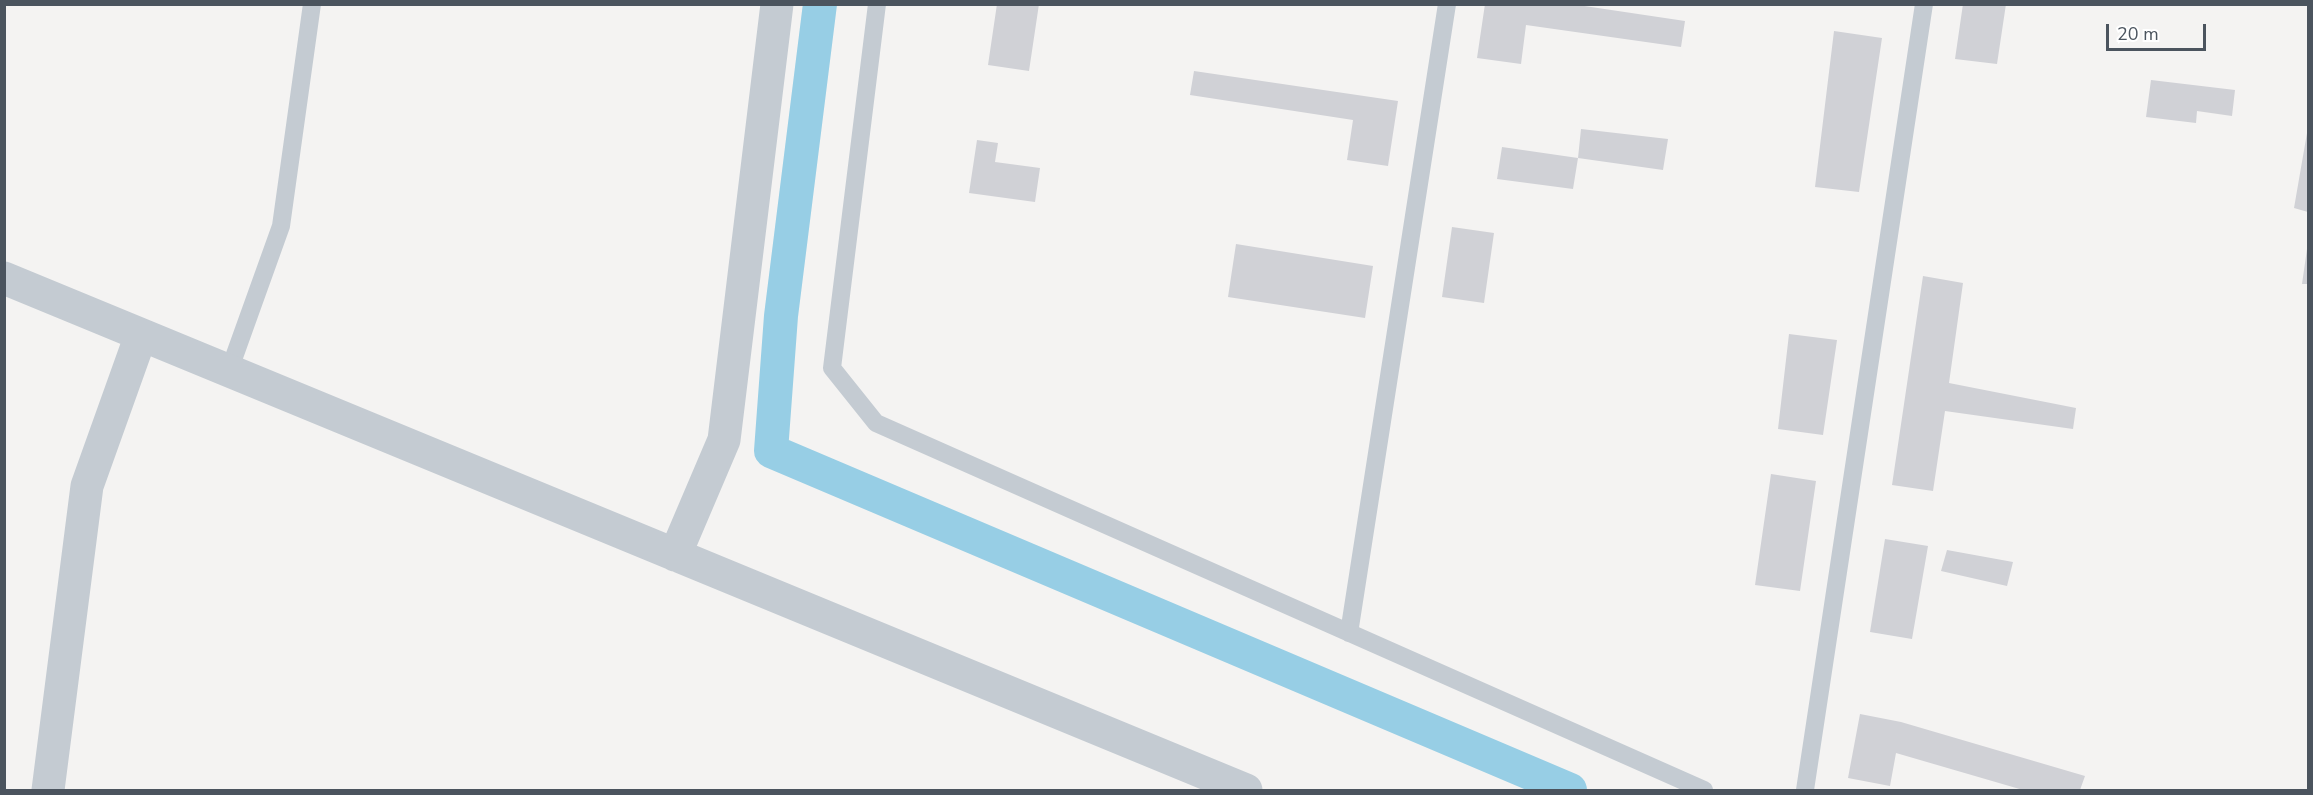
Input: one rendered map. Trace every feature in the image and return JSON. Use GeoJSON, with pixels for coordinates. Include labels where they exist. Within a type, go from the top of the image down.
{"type":"FeatureCollection","features":[{"type":"Feature","properties":{"kind":"street"},"geometry":{"type":"LineString","coordinates":[[675,555],[724,440],[777,4]]}},
{"type":"Feature","properties":{"kind":"street"},"geometry":{"type":"LineString","coordinates":[[4,278],[1246,790]]}},
{"type":"Feature","properties":{"kind":"street"},"geometry":{"type":"LineString","coordinates":[[48,790],[87,486],[141,335]]}},
{"type":"Feature","properties":{"kind":"lane"},"geometry":{"type":"LineString","coordinates":[[229,371],[281,226],[312,4]]}},
{"type":"Feature","properties":{"kind":"lane"},"geometry":{"type":"LineString","coordinates":[[877,4],[832,368],[876,423],[1704,790]]}},
{"type":"Feature","properties":{"kind":"lane"},"geometry":{"type":"LineString","coordinates":[[1349,633],[1447,4]]}},
{"type":"Feature","properties":{"kind":"lane"},"geometry":{"type":"LineString","coordinates":[[1805,790],[1923,4]]}},
{"type":"Feature","properties":{"kind":"building"},"geometry":{"type":"Polygon","coordinates":[[[997,4],[1039,4],[1029,71],[988,65],[997,4]]]}},
{"type":"Feature","properties":{"kind":"building"},"geometry":{"type":"Polygon","coordinates":[[[1485,4],[1571,4],[1685,21],[1681,47],[1526,25],[1521,64],[1477,58],[1485,4]]]}},
{"type":"Feature","properties":{"kind":"building"},"geometry":{"type":"Polygon","coordinates":[[[1963,4],[2006,4],[1997,64],[1955,59],[1963,4]]]}},
{"type":"Feature","properties":{"kind":"building"},"geometry":{"type":"Polygon","coordinates":[[[1834,31],[1882,38],[1859,192],[1815,187],[1834,31]]]}},
{"type":"Feature","properties":{"kind":"building"},"geometry":{"type":"Polygon","coordinates":[[[1194,71],[1398,101],[1388,166],[1347,160],[1353,120],[1190,95],[1194,71]]]}},
{"type":"Feature","properties":{"kind":"building"},"geometry":{"type":"Polygon","coordinates":[[[2151,80],[2235,90],[2232,116],[2197,111],[2196,123],[2146,117],[2151,80]]]}},
{"type":"Feature","properties":{"kind":"building"},"geometry":{"type":"Polygon","coordinates":[[[1581,129],[1668,139],[1663,170],[1578,158],[1581,129]]]}},
{"type":"Feature","properties":{"kind":"building"},"geometry":{"type":"Polygon","coordinates":[[[2308,133],[2308,212],[2294,208],[2308,133]]]}},
{"type":"Feature","properties":{"kind":"building"},"geometry":{"type":"Polygon","coordinates":[[[977,140],[998,143],[995,162],[1040,168],[1035,202],[969,193],[977,140]]]}},
{"type":"Feature","properties":{"kind":"building"},"geometry":{"type":"Polygon","coordinates":[[[1502,147],[1578,158],[1573,189],[1497,179],[1502,147]]]}},
{"type":"Feature","properties":{"kind":"building"},"geometry":{"type":"Polygon","coordinates":[[[1452,227],[1494,233],[1484,303],[1442,297],[1452,227]]]}},
{"type":"Feature","properties":{"kind":"building"},"geometry":{"type":"Polygon","coordinates":[[[1236,244],[1373,266],[1365,318],[1228,297],[1236,244]]]}},
{"type":"Feature","properties":{"kind":"building"},"geometry":{"type":"Polygon","coordinates":[[[2307,249],[2308,284],[2302,284],[2307,249]]]}},
{"type":"Feature","properties":{"kind":"building"},"geometry":{"type":"Polygon","coordinates":[[[1923,276],[1963,283],[1949,383],[2076,408],[2073,429],[1945,411],[1933,491],[1892,485],[1923,276]]]}},
{"type":"Feature","properties":{"kind":"building"},"geometry":{"type":"Polygon","coordinates":[[[1789,334],[1837,340],[1823,435],[1778,429],[1789,334]]]}},
{"type":"Feature","properties":{"kind":"building"},"geometry":{"type":"Polygon","coordinates":[[[1771,474],[1816,481],[1800,591],[1755,585],[1771,474]]]}},
{"type":"Feature","properties":{"kind":"building"},"geometry":{"type":"Polygon","coordinates":[[[1885,539],[1928,546],[1912,639],[1870,632],[1885,539]]]}},
{"type":"Feature","properties":{"kind":"building"},"geometry":{"type":"Polygon","coordinates":[[[1947,550],[2013,562],[2007,586],[1941,571],[1947,550]]]}},
{"type":"Feature","properties":{"kind":"building"},"geometry":{"type":"Polygon","coordinates":[[[1860,714],[1901,722],[2085,776],[2080,790],[2023,790],[1896,753],[1890,786],[1848,778],[1860,714]]]}},
{"type":"Feature","properties":{"kind":"waterway"},"geometry":{"type":"LineString","coordinates":[[820,4],[781,316],[771,451],[1570,790]]}}]}
